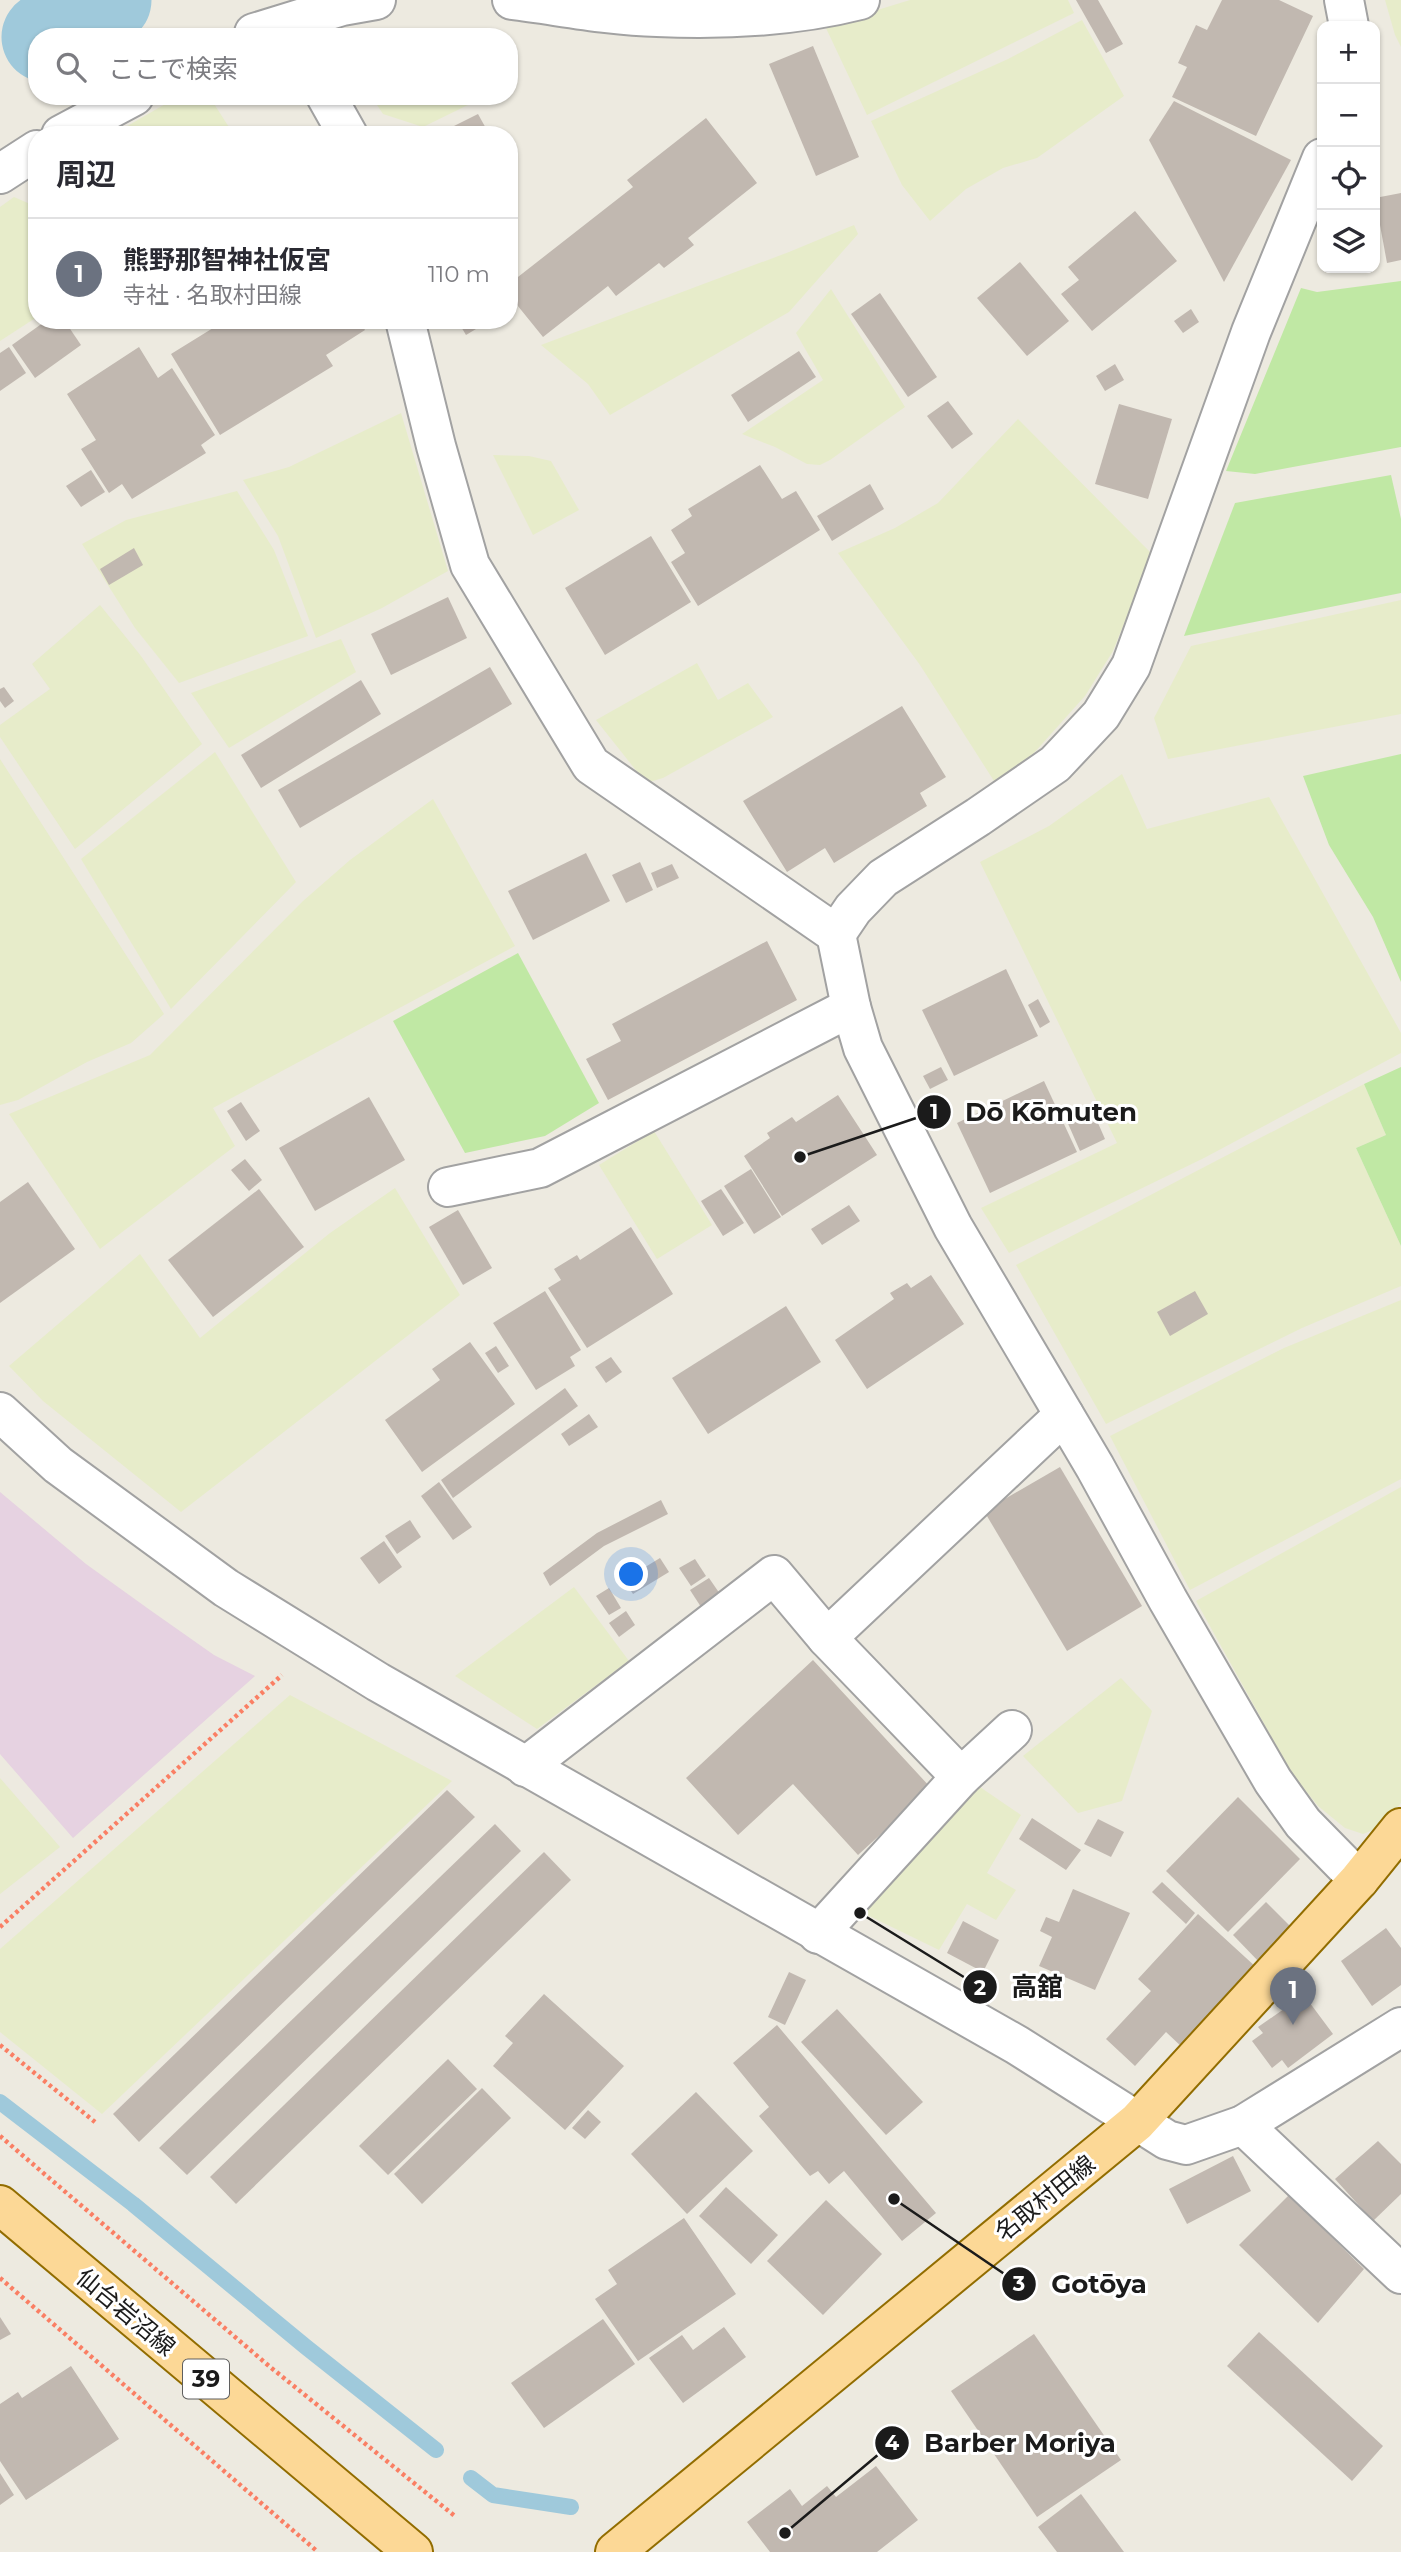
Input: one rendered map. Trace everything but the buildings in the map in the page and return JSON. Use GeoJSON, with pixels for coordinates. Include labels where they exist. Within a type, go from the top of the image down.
{"type":"FeatureCollection","features":[{"type":"Feature","properties":{"kind":"main road","name":"名取村田線"},"geometry":{"type":"LineString","coordinates":[[615,2552],[1137,2122],[1359,1880],[1401,1828]]}},
{"type":"Feature","properties":{"kind":"main road","name":"仙台岩沼線"},"geometry":{"type":"LineString","coordinates":[[0,2205],[413,2552]]}},
{"type":"Feature","properties":{"kind":"street"},"geometry":{"type":"LineString","coordinates":[[277,28],[342,6],[376,0]]}},
{"type":"Feature","properties":{"kind":"street"},"geometry":{"type":"LineString","coordinates":[[512,0],[654,18],[754,18],[829,8],[860,0]]}},
{"type":"Feature","properties":{"kind":"street"},"geometry":{"type":"LineString","coordinates":[[1344,0],[1348,21]]}},
{"type":"Feature","properties":{"kind":"street"},"geometry":{"type":"LineString","coordinates":[[78,126],[118,105]]}},
{"type":"Feature","properties":{"kind":"street"},"geometry":{"type":"LineString","coordinates":[[331,105],[343,126]]}},
{"type":"Feature","properties":{"kind":"street"},"geometry":{"type":"LineString","coordinates":[[0,174],[28,156]]}},
{"type":"Feature","properties":{"kind":"street"},"geometry":{"type":"LineString","coordinates":[[836,934],[853,909],[883,878],[1055,764],[1101,715],[1131,666],[1251,332],[1317,170]]}},
{"type":"Feature","properties":{"kind":"street"},"geometry":{"type":"LineString","coordinates":[[407,329],[436,446],[470,565],[591,765],[836,934],[851,1007],[863,1048],[953,1227],[1273,1781],[1303,1823],[1359,1880]]}},
{"type":"Feature","properties":{"kind":"street"},"geometry":{"type":"LineString","coordinates":[[449,1187],[540,1168],[851,1007]]}},
{"type":"Feature","properties":{"kind":"street"},"geometry":{"type":"LineString","coordinates":[[0,1412],[69,1474],[226,1588],[524,1766],[1017,2045],[1167,2140],[1186,2145],[1244,2125],[1401,2027]]}},
{"type":"Feature","properties":{"kind":"street"},"geometry":{"type":"LineString","coordinates":[[827,1638],[1064,1415]]}},
{"type":"Feature","properties":{"kind":"street"},"geometry":{"type":"LineString","coordinates":[[524,1766],[774,1575],[827,1638],[961,1777]]}},
{"type":"Feature","properties":{"kind":"street"},"geometry":{"type":"LineString","coordinates":[[818,1934],[961,1777],[1012,1730]]}},
{"type":"Feature","properties":{"kind":"street"},"geometry":{"type":"LineString","coordinates":[[1244,2125],[1401,2274]]}},
{"type":"Feature","properties":{"kind":"path"},"geometry":{"type":"LineString","coordinates":[[0,1927],[316,1644]]}},
{"type":"Feature","properties":{"kind":"path"},"geometry":{"type":"LineString","coordinates":[[0,2045],[95,2122]]}},
{"type":"Feature","properties":{"kind":"path"},"geometry":{"type":"LineString","coordinates":[[0,2136],[269,2365],[456,2517]]}},
{"type":"Feature","properties":{"kind":"path"},"geometry":{"type":"LineString","coordinates":[[0,2278],[317,2552]]}},
{"type":"Feature","properties":{"kind":"shaded area"},"geometry":{"type":"Polygon","coordinates":[[[0,1492],[86,1564],[214,1655],[255,1676],[73,1838],[0,1754],[0,1492]]]}},
{"type":"Feature","properties":{"kind":"green space"},"geometry":{"type":"Polygon","coordinates":[[[910,0],[1068,0],[1074,13],[867,115],[825,26],[910,0]]]}},
{"type":"Feature","properties":{"kind":"green space"},"geometry":{"type":"Polygon","coordinates":[[[1385,0],[1401,0],[1401,47],[1395,35],[1385,0]]]}},
{"type":"Feature","properties":{"kind":"green space"},"geometry":{"type":"Polygon","coordinates":[[[1082,20],[1124,96],[1037,158],[1003,168],[966,189],[930,221],[902,185],[871,121],[1008,59],[1082,20]]]}},
{"type":"Feature","properties":{"kind":"green space"},"geometry":{"type":"Polygon","coordinates":[[[164,105],[215,105],[228,126],[127,126],[164,105]]]}},
{"type":"Feature","properties":{"kind":"green space"},"geometry":{"type":"Polygon","coordinates":[[[377,105],[468,105],[425,126],[383,114],[377,105]]]}},
{"type":"Feature","properties":{"kind":"green space"},"geometry":{"type":"Polygon","coordinates":[[[14,197],[28,203],[28,323],[0,341],[0,207],[14,197]]]}},
{"type":"Feature","properties":{"kind":"green space"},"geometry":{"type":"Polygon","coordinates":[[[854,225],[858,234],[789,312],[610,415],[588,384],[541,345],[789,252],[854,225]]]}},
{"type":"Feature","properties":{"kind":"green space"},"geometry":{"type":"Polygon","coordinates":[[[1401,281],[1401,447],[1255,474],[1226,471],[1301,288],[1317,292],[1401,281]]]}},
{"type":"Feature","properties":{"kind":"green space"},"geometry":{"type":"Polygon","coordinates":[[[831,289],[905,407],[830,460],[820,465],[807,464],[742,434],[823,380],[796,333],[831,289]]]}},
{"type":"Feature","properties":{"kind":"green space"},"geometry":{"type":"Polygon","coordinates":[[[401,413],[448,571],[382,608],[316,638],[278,536],[243,480],[289,467],[401,413]]]}},
{"type":"Feature","properties":{"kind":"green space"},"geometry":{"type":"Polygon","coordinates":[[[1018,419],[1152,554],[1113,651],[1085,696],[1033,754],[994,781],[920,665],[838,553],[895,528],[938,503],[1018,419]]]}},
{"type":"Feature","properties":{"kind":"green space"},"geometry":{"type":"Polygon","coordinates":[[[493,455],[529,456],[551,461],[579,510],[533,535],[493,455]]]}},
{"type":"Feature","properties":{"kind":"green space"},"geometry":{"type":"Polygon","coordinates":[[[1391,475],[1401,519],[1401,593],[1184,636],[1235,503],[1391,475]]]}},
{"type":"Feature","properties":{"kind":"green space"},"geometry":{"type":"Polygon","coordinates":[[[237,491],[274,550],[308,636],[179,683],[135,628],[82,544],[126,520],[237,491]]]}},
{"type":"Feature","properties":{"kind":"green space"},"geometry":{"type":"Polygon","coordinates":[[[1401,600],[1401,714],[1168,759],[1154,718],[1191,646],[1401,600]]]}},
{"type":"Feature","properties":{"kind":"green space"},"geometry":{"type":"Polygon","coordinates":[[[100,605],[141,656],[202,744],[75,849],[0,737],[0,725],[50,689],[32,664],[100,605]]]}},
{"type":"Feature","properties":{"kind":"green space"},"geometry":{"type":"Polygon","coordinates":[[[341,639],[356,672],[229,748],[191,693],[341,639]]]}},
{"type":"Feature","properties":{"kind":"green space"},"geometry":{"type":"Polygon","coordinates":[[[697,663],[718,700],[748,683],[773,717],[663,778],[646,783],[596,720],[697,663]]]}},
{"type":"Feature","properties":{"kind":"green space"},"geometry":{"type":"Polygon","coordinates":[[[215,752],[296,882],[171,1009],[81,859],[215,752]]]}},
{"type":"Feature","properties":{"kind":"green space"},"geometry":{"type":"Polygon","coordinates":[[[1401,754],[1401,982],[1373,917],[1329,845],[1303,776],[1401,754]]]}},
{"type":"Feature","properties":{"kind":"green space"},"geometry":{"type":"Polygon","coordinates":[[[0,759],[164,1014],[131,1043],[87,1062],[18,1100],[0,1105],[0,759]]]}},
{"type":"Feature","properties":{"kind":"green space"},"geometry":{"type":"Polygon","coordinates":[[[1122,774],[1147,829],[1269,797],[1401,1033],[1401,1053],[1204,1158],[1009,1253],[981,1208],[1117,1143],[980,862],[1049,826],[1122,774]]]}},
{"type":"Feature","properties":{"kind":"green space"},"geometry":{"type":"Polygon","coordinates":[[[433,799],[515,946],[213,1108],[235,1146],[100,1249],[9,1114],[150,1055],[303,901],[350,860],[433,799]]]}},
{"type":"Feature","properties":{"kind":"green space"},"geometry":{"type":"Polygon","coordinates":[[[518,953],[599,1103],[545,1136],[465,1153],[393,1021],[518,953]]]}},
{"type":"Feature","properties":{"kind":"green space"},"geometry":{"type":"Polygon","coordinates":[[[1401,1067],[1401,1246],[1356,1148],[1386,1135],[1364,1084],[1401,1067]]]}},
{"type":"Feature","properties":{"kind":"green space"},"geometry":{"type":"Polygon","coordinates":[[[1364,1084],[1386,1135],[1356,1148],[1401,1246],[1401,1286],[1302,1328],[1106,1424],[1016,1265],[1364,1084]]]}},
{"type":"Feature","properties":{"kind":"green space"},"geometry":{"type":"Polygon","coordinates":[[[654,1131],[712,1225],[657,1259],[599,1165],[654,1131]]]}},
{"type":"Feature","properties":{"kind":"green space"},"geometry":{"type":"Polygon","coordinates":[[[395,1188],[460,1295],[181,1512],[43,1401],[9,1366],[140,1254],[200,1338],[330,1233],[395,1188]]]}},
{"type":"Feature","properties":{"kind":"green space"},"geometry":{"type":"Polygon","coordinates":[[[1401,1300],[1401,1479],[1190,1590],[1110,1436],[1284,1348],[1401,1300]]]}},
{"type":"Feature","properties":{"kind":"green space"},"geometry":{"type":"Polygon","coordinates":[[[1401,1487],[1401,1803],[1378,1828],[1363,1834],[1345,1828],[1318,1806],[1292,1774],[1196,1601],[1401,1487]]]}},
{"type":"Feature","properties":{"kind":"green space"},"geometry":{"type":"Polygon","coordinates":[[[574,1587],[629,1661],[537,1729],[455,1676],[574,1587]]]}},
{"type":"Feature","properties":{"kind":"green space"},"geometry":{"type":"Polygon","coordinates":[[[1121,1678],[1152,1711],[1122,1801],[1078,1813],[1023,1756],[1121,1678]]]}},
{"type":"Feature","properties":{"kind":"green space"},"geometry":{"type":"Polygon","coordinates":[[[290,1695],[452,1781],[102,2114],[0,2032],[0,1949],[290,1695]]]}},
{"type":"Feature","properties":{"kind":"green space"},"geometry":{"type":"Polygon","coordinates":[[[0,1778],[60,1847],[0,1894],[0,1778]]]}},
{"type":"Feature","properties":{"kind":"green space"},"geometry":{"type":"Polygon","coordinates":[[[980,1787],[1021,1815],[987,1873],[1016,1890],[996,1920],[967,1904],[939,1950],[859,1911],[980,1787]]]}},
{"type":"Feature","properties":{"kind":"waterway"},"geometry":{"type":"LineString","coordinates":[[61,28],[106,0]]}},
{"type":"Feature","properties":{"kind":"waterway"},"geometry":{"type":"LineString","coordinates":[[0,2102],[133,2204],[436,2450]]}},
{"type":"Feature","properties":{"kind":"waterway"},"geometry":{"type":"LineString","coordinates":[[471,2478],[493,2495],[571,2507]]}},
{"type":"Feature","properties":{"kind":"place","name":"Dō Kōmuten"},"geometry":{"type":"Point","coordinates":[800,1157]}},
{"type":"Feature","properties":{"kind":"place","name":"高舘"},"geometry":{"type":"Point","coordinates":[860,1913]}},
{"type":"Feature","properties":{"kind":"place","name":"熊野那智神社仮宮"},"geometry":{"type":"Point","coordinates":[1293,2025]}},
{"type":"Feature","properties":{"kind":"place","name":"Gotōya"},"geometry":{"type":"Point","coordinates":[894,2199]}},
{"type":"Feature","properties":{"kind":"place","name":"Barber Moriya"},"geometry":{"type":"Point","coordinates":[785,2533]}}]}
